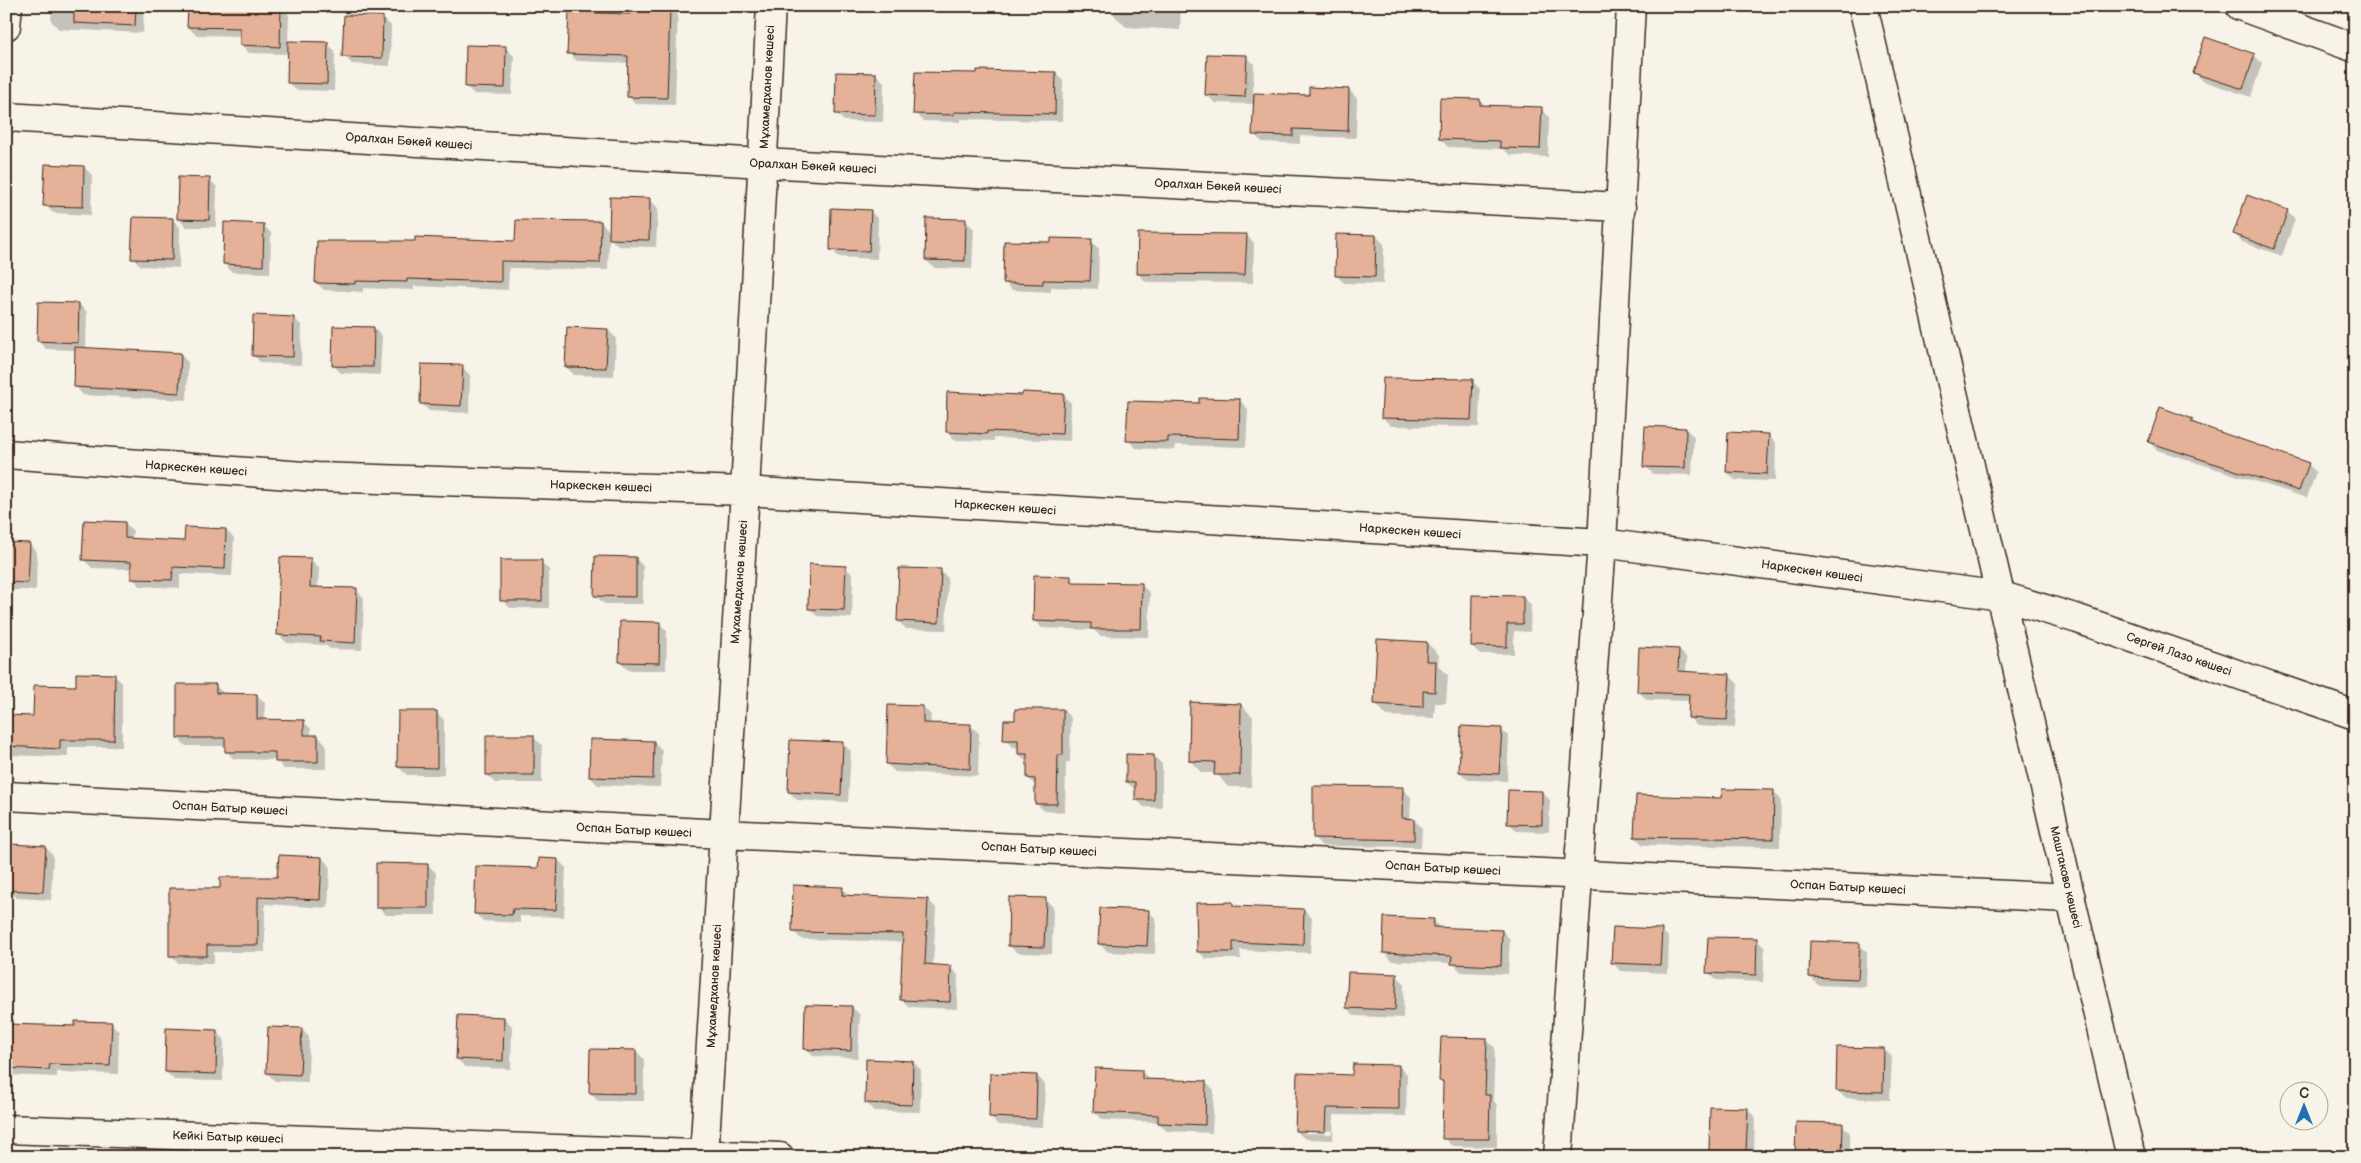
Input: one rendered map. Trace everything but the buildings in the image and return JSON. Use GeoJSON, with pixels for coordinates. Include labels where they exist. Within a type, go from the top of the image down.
{"type":"FeatureCollection","features":[{"type":"Feature","properties":{"kind":"street"},"geometry":{"type":"LineString","coordinates":[[6,26],[8,6]]}},
{"type":"Feature","properties":{"kind":"street","name":"Мұхамедханов көшесі"},"geometry":{"type":"LineString","coordinates":[[704,1155],[745,491],[771,6]]}},
{"type":"Feature","properties":{"kind":"street"},"geometry":{"type":"LineString","coordinates":[[1558,1157],[1580,874],[1602,543],[1631,6]]}},
{"type":"Feature","properties":{"kind":"street","name":"Маштаково көшесі"},"geometry":{"type":"LineString","coordinates":[[1863,6],[2002,596],[2131,1157]]}},
{"type":"Feature","properties":{"kind":"street"},"geometry":{"type":"LineString","coordinates":[[2240,6],[2355,48]]}},
{"type":"Feature","properties":{"kind":"street","name":"Оралхан Бөкей көшесі"},"geometry":{"type":"LineString","coordinates":[[6,117],[762,163],[1621,207]]}},
{"type":"Feature","properties":{"kind":"street","name":"Наркескен көшесі"},"geometry":{"type":"LineString","coordinates":[[6,454],[316,477],[745,491],[1602,543],[2002,596]]}},
{"type":"Feature","properties":{"kind":"street","name":"Сергей Лазо көшесі"},"geometry":{"type":"LineString","coordinates":[[2002,596],[2078,619],[2355,715]]}},
{"type":"Feature","properties":{"kind":"street","name":"Оспан Батыр көшесі"},"geometry":{"type":"LineString","coordinates":[[6,796],[723,834],[2071,898]]}},
{"type":"Feature","properties":{"kind":"street","name":"Кейкі Батыр көшесі"},"geometry":{"type":"LineString","coordinates":[[6,1130],[780,1157]]}}]}
